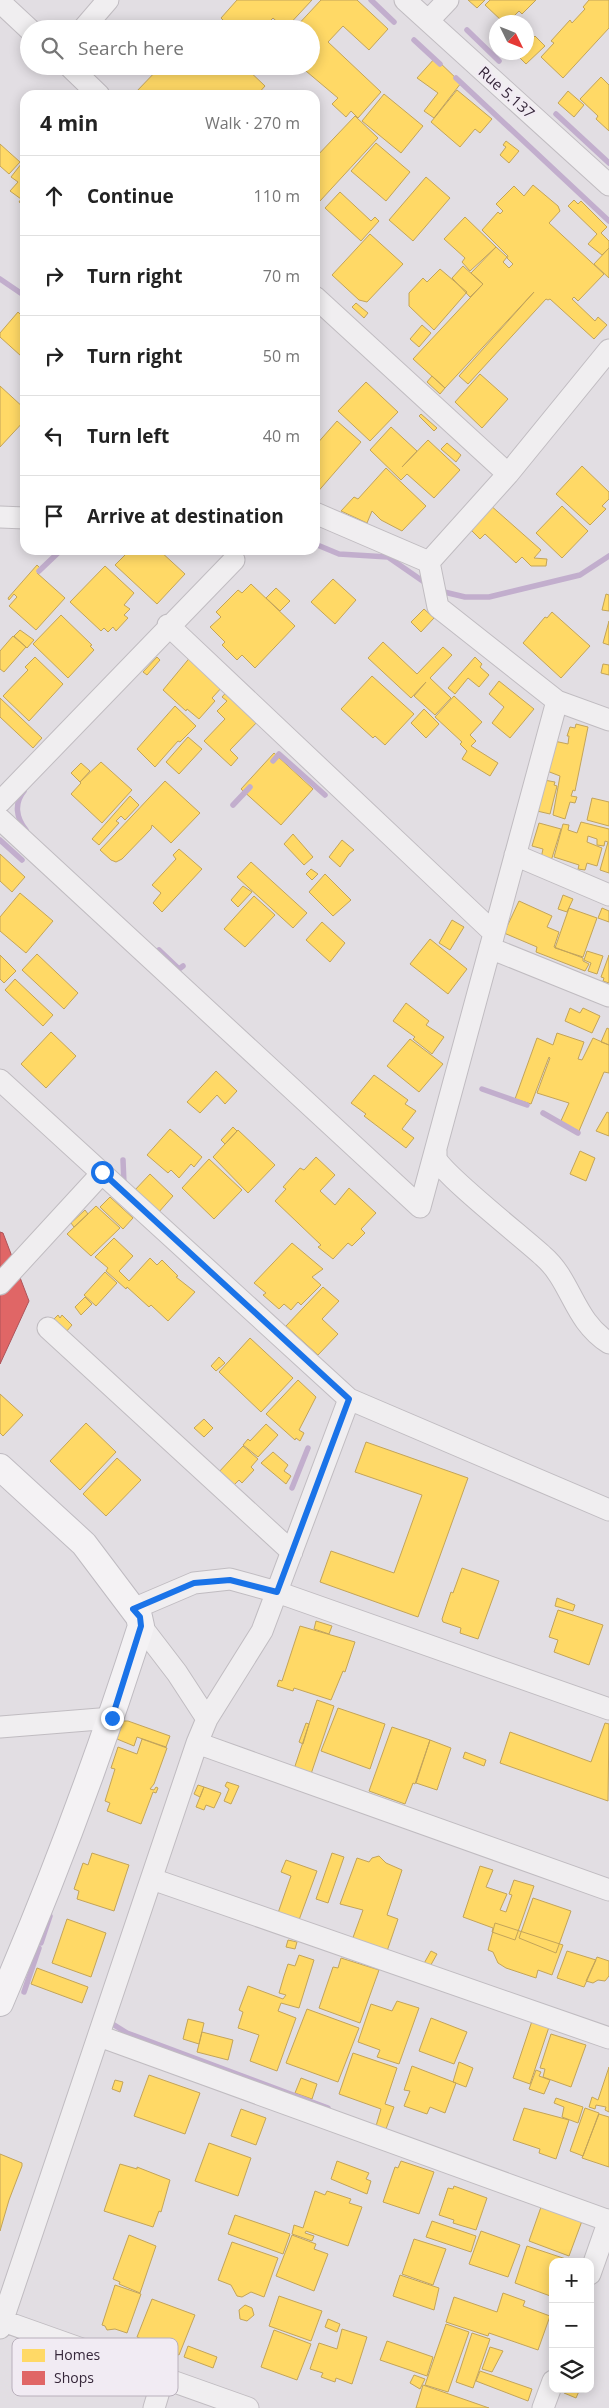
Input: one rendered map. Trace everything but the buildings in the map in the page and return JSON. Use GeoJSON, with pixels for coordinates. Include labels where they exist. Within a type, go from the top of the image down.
{"type":"FeatureCollection","features":[{"type":"Feature","properties":{"kind":"main road"},"geometry":{"type":"LineString","coordinates":[[0,1467],[84,1544],[137,1617],[112,1718],[30,1932],[0,2004]]}},
{"type":"Feature","properties":{"kind":"street"},"geometry":{"type":"LineString","coordinates":[[91,20],[108,0]]}},
{"type":"Feature","properties":{"kind":"street","name":"Rue 5.137"},"geometry":{"type":"LineString","coordinates":[[405,0],[609,186]]}},
{"type":"Feature","properties":{"kind":"street"},"geometry":{"type":"LineString","coordinates":[[428,21],[448,0]]}},
{"type":"Feature","properties":{"kind":"street"},"geometry":{"type":"LineString","coordinates":[[0,2],[20,21]]}},
{"type":"Feature","properties":{"kind":"street"},"geometry":{"type":"LineString","coordinates":[[78,75],[94,90]]}},
{"type":"Feature","properties":{"kind":"street"},"geometry":{"type":"LineString","coordinates":[[320,301],[508,474]]}},
{"type":"Feature","properties":{"kind":"street"},"geometry":{"type":"LineString","coordinates":[[429,562],[508,474],[609,350]]}},
{"type":"Feature","properties":{"kind":"street"},"geometry":{"type":"LineString","coordinates":[[320,515],[429,562]]}},
{"type":"Feature","properties":{"kind":"street"},"geometry":{"type":"LineString","coordinates":[[0,517],[20,518]]}},
{"type":"Feature","properties":{"kind":"street"},"geometry":{"type":"LineString","coordinates":[[0,802],[168,625],[234,560]]}},
{"type":"Feature","properties":{"kind":"street"},"geometry":{"type":"LineString","coordinates":[[429,562],[438,607],[557,701],[609,720]]}},
{"type":"Feature","properties":{"kind":"street"},"geometry":{"type":"LineString","coordinates":[[168,625],[492,940],[609,996]]}},
{"type":"Feature","properties":{"kind":"street"},"geometry":{"type":"LineString","coordinates":[[0,819],[420,1207],[557,701]]}},
{"type":"Feature","properties":{"kind":"street"},"geometry":{"type":"LineString","coordinates":[[515,855],[609,896]]}},
{"type":"Feature","properties":{"kind":"street"},"geometry":{"type":"LineString","coordinates":[[0,1080],[349,1399],[609,1510]]}},
{"type":"Feature","properties":{"kind":"street"},"geometry":{"type":"LineString","coordinates":[[436,1150],[436,1159],[455,1180],[546,1258],[562,1279],[578,1311],[590,1328],[609,1343]]}},
{"type":"Feature","properties":{"kind":"street"},"geometry":{"type":"LineString","coordinates":[[0,1284],[102,1172]]}},
{"type":"Feature","properties":{"kind":"street"},"geometry":{"type":"LineString","coordinates":[[48,1328],[292,1552]]}},
{"type":"Feature","properties":{"kind":"street"},"geometry":{"type":"LineString","coordinates":[[43,2338],[1,2324],[206,1719],[262,1631],[349,1399]]}},
{"type":"Feature","properties":{"kind":"street"},"geometry":{"type":"LineString","coordinates":[[206,1719],[177,1673],[137,1617],[194,1583],[230,1580],[277,1592],[609,1709]]}},
{"type":"Feature","properties":{"kind":"street"},"geometry":{"type":"LineString","coordinates":[[0,1727],[112,1718]]}},
{"type":"Feature","properties":{"kind":"street"},"geometry":{"type":"LineString","coordinates":[[197,1743],[609,1890]]}},
{"type":"Feature","properties":{"kind":"street"},"geometry":{"type":"LineString","coordinates":[[152,1879],[609,2038]]}},
{"type":"Feature","properties":{"kind":"street"},"geometry":{"type":"LineString","coordinates":[[99,2036],[609,2221],[594,2263]]}},
{"type":"Feature","properties":{"kind":"street"},"geometry":{"type":"LineString","coordinates":[[178,2383],[248,2408]]}},
{"type":"Feature","properties":{"kind":"street"},"geometry":{"type":"LineString","coordinates":[[544,2408],[549,2393]]}},
{"type":"Feature","properties":{"kind":"street"},"geometry":{"type":"LineString","coordinates":[[154,2408],[158,2396]]}},
{"type":"Feature","properties":{"kind":"waterway"},"geometry":{"type":"LineString","coordinates":[[371,0],[394,22]]}},
{"type":"Feature","properties":{"kind":"waterway"},"geometry":{"type":"LineString","coordinates":[[467,30],[499,61]]}},
{"type":"Feature","properties":{"kind":"waterway"},"geometry":{"type":"LineString","coordinates":[[414,40],[440,64]]}},
{"type":"Feature","properties":{"kind":"waterway"},"geometry":{"type":"LineString","coordinates":[[456,78],[609,221]]}},
{"type":"Feature","properties":{"kind":"waterway"},"geometry":{"type":"LineString","coordinates":[[556,114],[609,163]]}},
{"type":"Feature","properties":{"kind":"waterway"},"geometry":{"type":"LineString","coordinates":[[0,279],[20,293]]}},
{"type":"Feature","properties":{"kind":"waterway"},"geometry":{"type":"LineString","coordinates":[[320,546],[339,554],[388,557],[427,584]]}},
{"type":"Feature","properties":{"kind":"waterway"},"geometry":{"type":"LineString","coordinates":[[39,571],[56,555]]}},
{"type":"Feature","properties":{"kind":"waterway"},"geometry":{"type":"LineString","coordinates":[[440,591],[465,597],[489,597],[580,575],[609,556]]}},
{"type":"Feature","properties":{"kind":"waterway"},"geometry":{"type":"LineString","coordinates":[[273,761],[279,754],[325,795]]}},
{"type":"Feature","properties":{"kind":"waterway"},"geometry":{"type":"LineString","coordinates":[[233,805],[250,787]]}},
{"type":"Feature","properties":{"kind":"waterway"},"geometry":{"type":"LineString","coordinates":[[24,791],[19,800],[18,816],[26,830]]}},
{"type":"Feature","properties":{"kind":"waterway"},"geometry":{"type":"LineString","coordinates":[[0,840],[22,860]]}},
{"type":"Feature","properties":{"kind":"waterway"},"geometry":{"type":"LineString","coordinates":[[159,950],[179,969],[183,966]]}},
{"type":"Feature","properties":{"kind":"waterway"},"geometry":{"type":"LineString","coordinates":[[482,1089],[527,1105]]}},
{"type":"Feature","properties":{"kind":"waterway"},"geometry":{"type":"LineString","coordinates":[[543,1113],[578,1133]]}},
{"type":"Feature","properties":{"kind":"waterway"},"geometry":{"type":"LineString","coordinates":[[123,1160],[124,1184]]}},
{"type":"Feature","properties":{"kind":"waterway"},"geometry":{"type":"LineString","coordinates":[[292,1488],[308,1448]]}},
{"type":"Feature","properties":{"kind":"waterway"},"geometry":{"type":"LineString","coordinates":[[41,1943],[50,1916]]}},
{"type":"Feature","properties":{"kind":"waterway"},"geometry":{"type":"LineString","coordinates":[[24,1992],[39,1948]]}},
{"type":"Feature","properties":{"kind":"waterway"},"geometry":{"type":"LineString","coordinates":[[111,2023],[127,2033],[328,2108]]}},
{"type":"Feature","properties":{"kind":"route"},"geometry":{"type":"LineString","coordinates":[[102,1172],[349,1399],[277,1592],[230,1580],[194,1583],[133,1609],[140,1617],[141,1626],[112,1718]]}}]}
